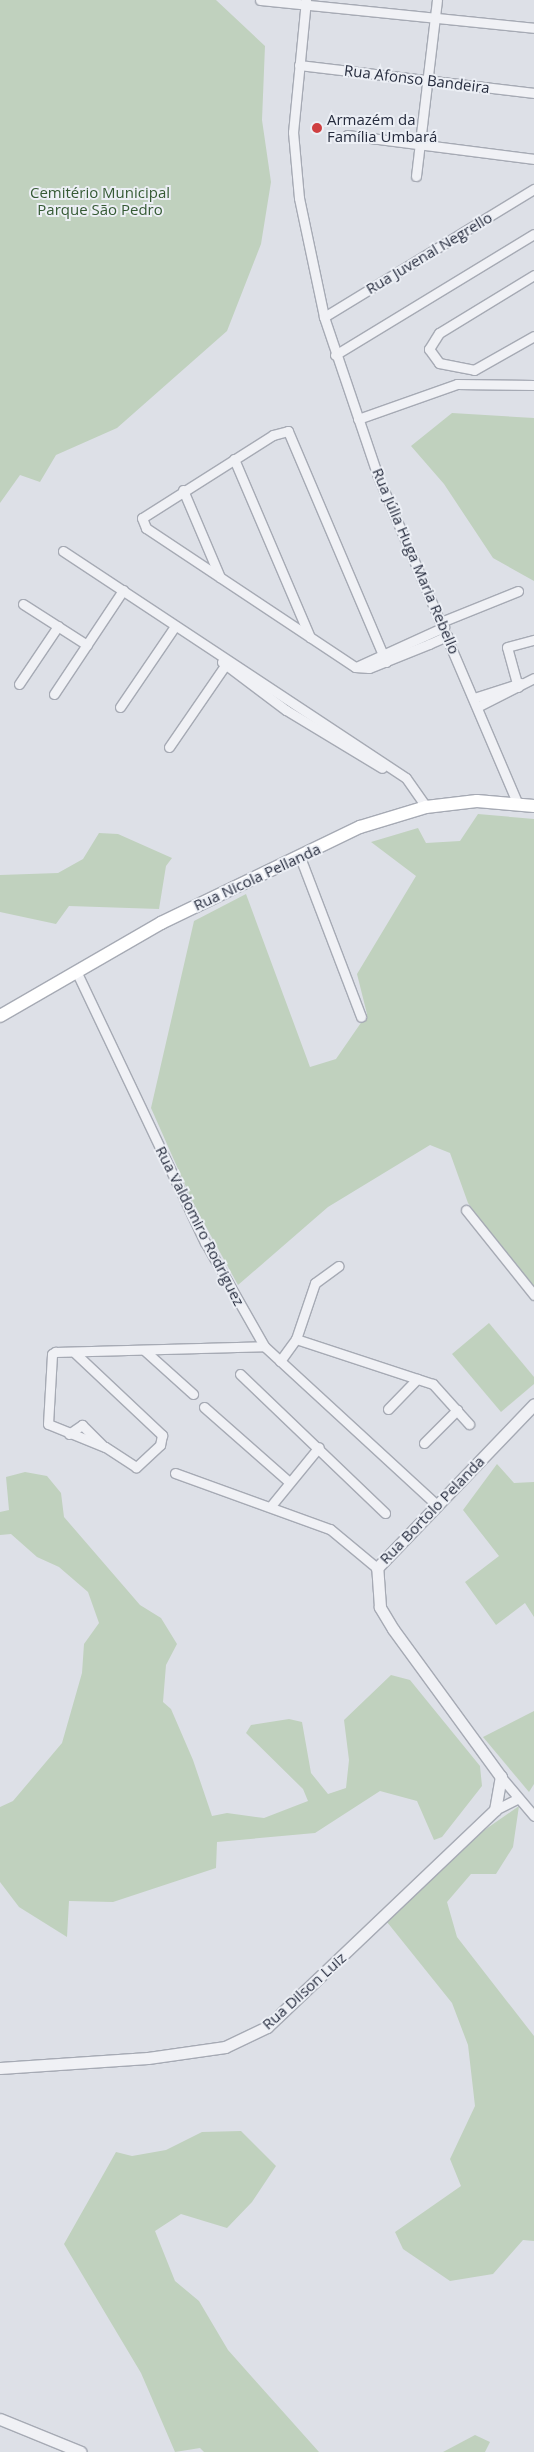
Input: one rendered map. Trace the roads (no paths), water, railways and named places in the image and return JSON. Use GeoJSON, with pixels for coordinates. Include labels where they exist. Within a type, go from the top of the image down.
{"type":"FeatureCollection","features":[{"type":"Feature","properties":{"kind":"main road","name":"Rua Nicola Pellanda"},"geometry":{"type":"LineString","coordinates":[[0,1016],[161,923],[360,827],[426,807],[516,802],[534,806]]}},
{"type":"Feature","properties":{"kind":"street"},"geometry":{"type":"LineString","coordinates":[[260,0],[305,3],[534,28]]}},
{"type":"Feature","properties":{"kind":"street"},"geometry":{"type":"LineString","coordinates":[[416,176],[437,0]]}},
{"type":"Feature","properties":{"kind":"street","name":"Rua Júlia Huga Maria Rebello"},"geometry":{"type":"LineString","coordinates":[[305,3],[293,132],[299,198],[324,317],[358,419],[516,802]]}},
{"type":"Feature","properties":{"kind":"street","name":"Rua Afonso Bandeira"},"geometry":{"type":"LineString","coordinates":[[299,65],[534,93]]}},
{"type":"Feature","properties":{"kind":"street"},"geometry":{"type":"LineString","coordinates":[[347,135],[420,146],[534,159]]}},
{"type":"Feature","properties":{"kind":"street","name":"Rua Juvenal Negrello"},"geometry":{"type":"LineString","coordinates":[[324,317],[534,189]]}},
{"type":"Feature","properties":{"kind":"street"},"geometry":{"type":"LineString","coordinates":[[336,355],[534,234]]}},
{"type":"Feature","properties":{"kind":"street"},"geometry":{"type":"LineString","coordinates":[[534,275],[439,334],[429,349],[437,362],[474,370],[534,336]]}},
{"type":"Feature","properties":{"kind":"street"},"geometry":{"type":"LineString","coordinates":[[358,419],[457,384],[534,385]]}},
{"type":"Feature","properties":{"kind":"street"},"geometry":{"type":"LineString","coordinates":[[384,658],[291,434],[277,433],[145,513],[141,524],[355,667],[384,658],[518,591]]}},
{"type":"Feature","properties":{"kind":"street"},"geometry":{"type":"LineString","coordinates":[[234,459],[310,637]]}},
{"type":"Feature","properties":{"kind":"street"},"geometry":{"type":"LineString","coordinates":[[183,490],[220,578]]}},
{"type":"Feature","properties":{"kind":"street"},"geometry":{"type":"LineString","coordinates":[[63,551],[215,652],[226,663],[326,731],[390,770],[414,787],[426,807]]}},
{"type":"Feature","properties":{"kind":"street"},"geometry":{"type":"LineString","coordinates":[[54,694],[122,590]]}},
{"type":"Feature","properties":{"kind":"street"},"geometry":{"type":"LineString","coordinates":[[24,604],[87,644]]}},
{"type":"Feature","properties":{"kind":"street"},"geometry":{"type":"LineString","coordinates":[[19,684],[58,626]]}},
{"type":"Feature","properties":{"kind":"street"},"geometry":{"type":"LineString","coordinates":[[120,707],[175,626]]}},
{"type":"Feature","properties":{"kind":"street"},"geometry":{"type":"LineString","coordinates":[[519,684],[507,647],[534,640]]}},
{"type":"Feature","properties":{"kind":"street"},"geometry":{"type":"LineString","coordinates":[[168,746],[226,663]]}},
{"type":"Feature","properties":{"kind":"street"},"geometry":{"type":"LineString","coordinates":[[474,698],[534,678]]}},
{"type":"Feature","properties":{"kind":"street"},"geometry":{"type":"LineString","coordinates":[[478,707],[519,684]]}},
{"type":"Feature","properties":{"kind":"street"},"geometry":{"type":"LineString","coordinates":[[300,857],[361,1018]]}},
{"type":"Feature","properties":{"kind":"street","name":"Rua Valdomiro Rodriguez"},"geometry":{"type":"LineString","coordinates":[[76,973],[205,1242],[264,1346],[437,1505]]}},
{"type":"Feature","properties":{"kind":"street"},"geometry":{"type":"LineString","coordinates":[[466,1210],[534,1295]]}},
{"type":"Feature","properties":{"kind":"street"},"geometry":{"type":"LineString","coordinates":[[280,1361],[296,1339],[315,1283],[338,1266]]}},
{"type":"Feature","properties":{"kind":"street"},"geometry":{"type":"LineString","coordinates":[[296,1339],[433,1384],[469,1424]]}},
{"type":"Feature","properties":{"kind":"street"},"geometry":{"type":"LineString","coordinates":[[75,1353],[163,1437],[136,1467],[105,1447],[50,1426],[46,1418],[49,1363],[55,1352],[75,1353],[264,1346]]}},
{"type":"Feature","properties":{"kind":"street"},"geometry":{"type":"LineString","coordinates":[[144,1350],[193,1394]]}},
{"type":"Feature","properties":{"kind":"street"},"geometry":{"type":"LineString","coordinates":[[240,1374],[319,1447],[385,1512]]}},
{"type":"Feature","properties":{"kind":"street"},"geometry":{"type":"LineString","coordinates":[[388,1409],[417,1379]]}},
{"type":"Feature","properties":{"kind":"street","name":"Rua Bortolo Pelanda"},"geometry":{"type":"LineString","coordinates":[[534,1404],[377,1568],[380,1607],[393,1629],[517,1799],[534,1816]]}},
{"type":"Feature","properties":{"kind":"street"},"geometry":{"type":"LineString","coordinates":[[204,1407],[288,1482]]}},
{"type":"Feature","properties":{"kind":"street"},"geometry":{"type":"LineString","coordinates":[[424,1443],[457,1410]]}},
{"type":"Feature","properties":{"kind":"street"},"geometry":{"type":"LineString","coordinates":[[270,1507],[288,1482],[319,1447]]}},
{"type":"Feature","properties":{"kind":"street"},"geometry":{"type":"LineString","coordinates":[[175,1473],[338,1533],[377,1568]]}},
{"type":"Feature","properties":{"kind":"street"},"geometry":{"type":"LineString","coordinates":[[495,1810],[501,1777]]}},
{"type":"Feature","properties":{"kind":"street"},"geometry":{"type":"LineString","coordinates":[[495,1810],[517,1799]]}},
{"type":"Feature","properties":{"kind":"street","name":"Rua Dilson Luiz"},"geometry":{"type":"LineString","coordinates":[[0,2068],[148,2058],[225,2047],[267,2027],[495,1810]]}},
{"type":"Feature","properties":{"kind":"street"},"geometry":{"type":"LineString","coordinates":[[0,2419],[81,2452]]}},
{"type":"Feature","properties":{"kind":"place","name":"Armazém da Família Umbará"},"geometry":{"type":"Point","coordinates":[317,128]}},
{"type":"Feature","properties":{"kind":"park label","name":"Cemitério Municipal Parque São Pedro"},"geometry":{"type":"Point","coordinates":[100,200]}}]}
